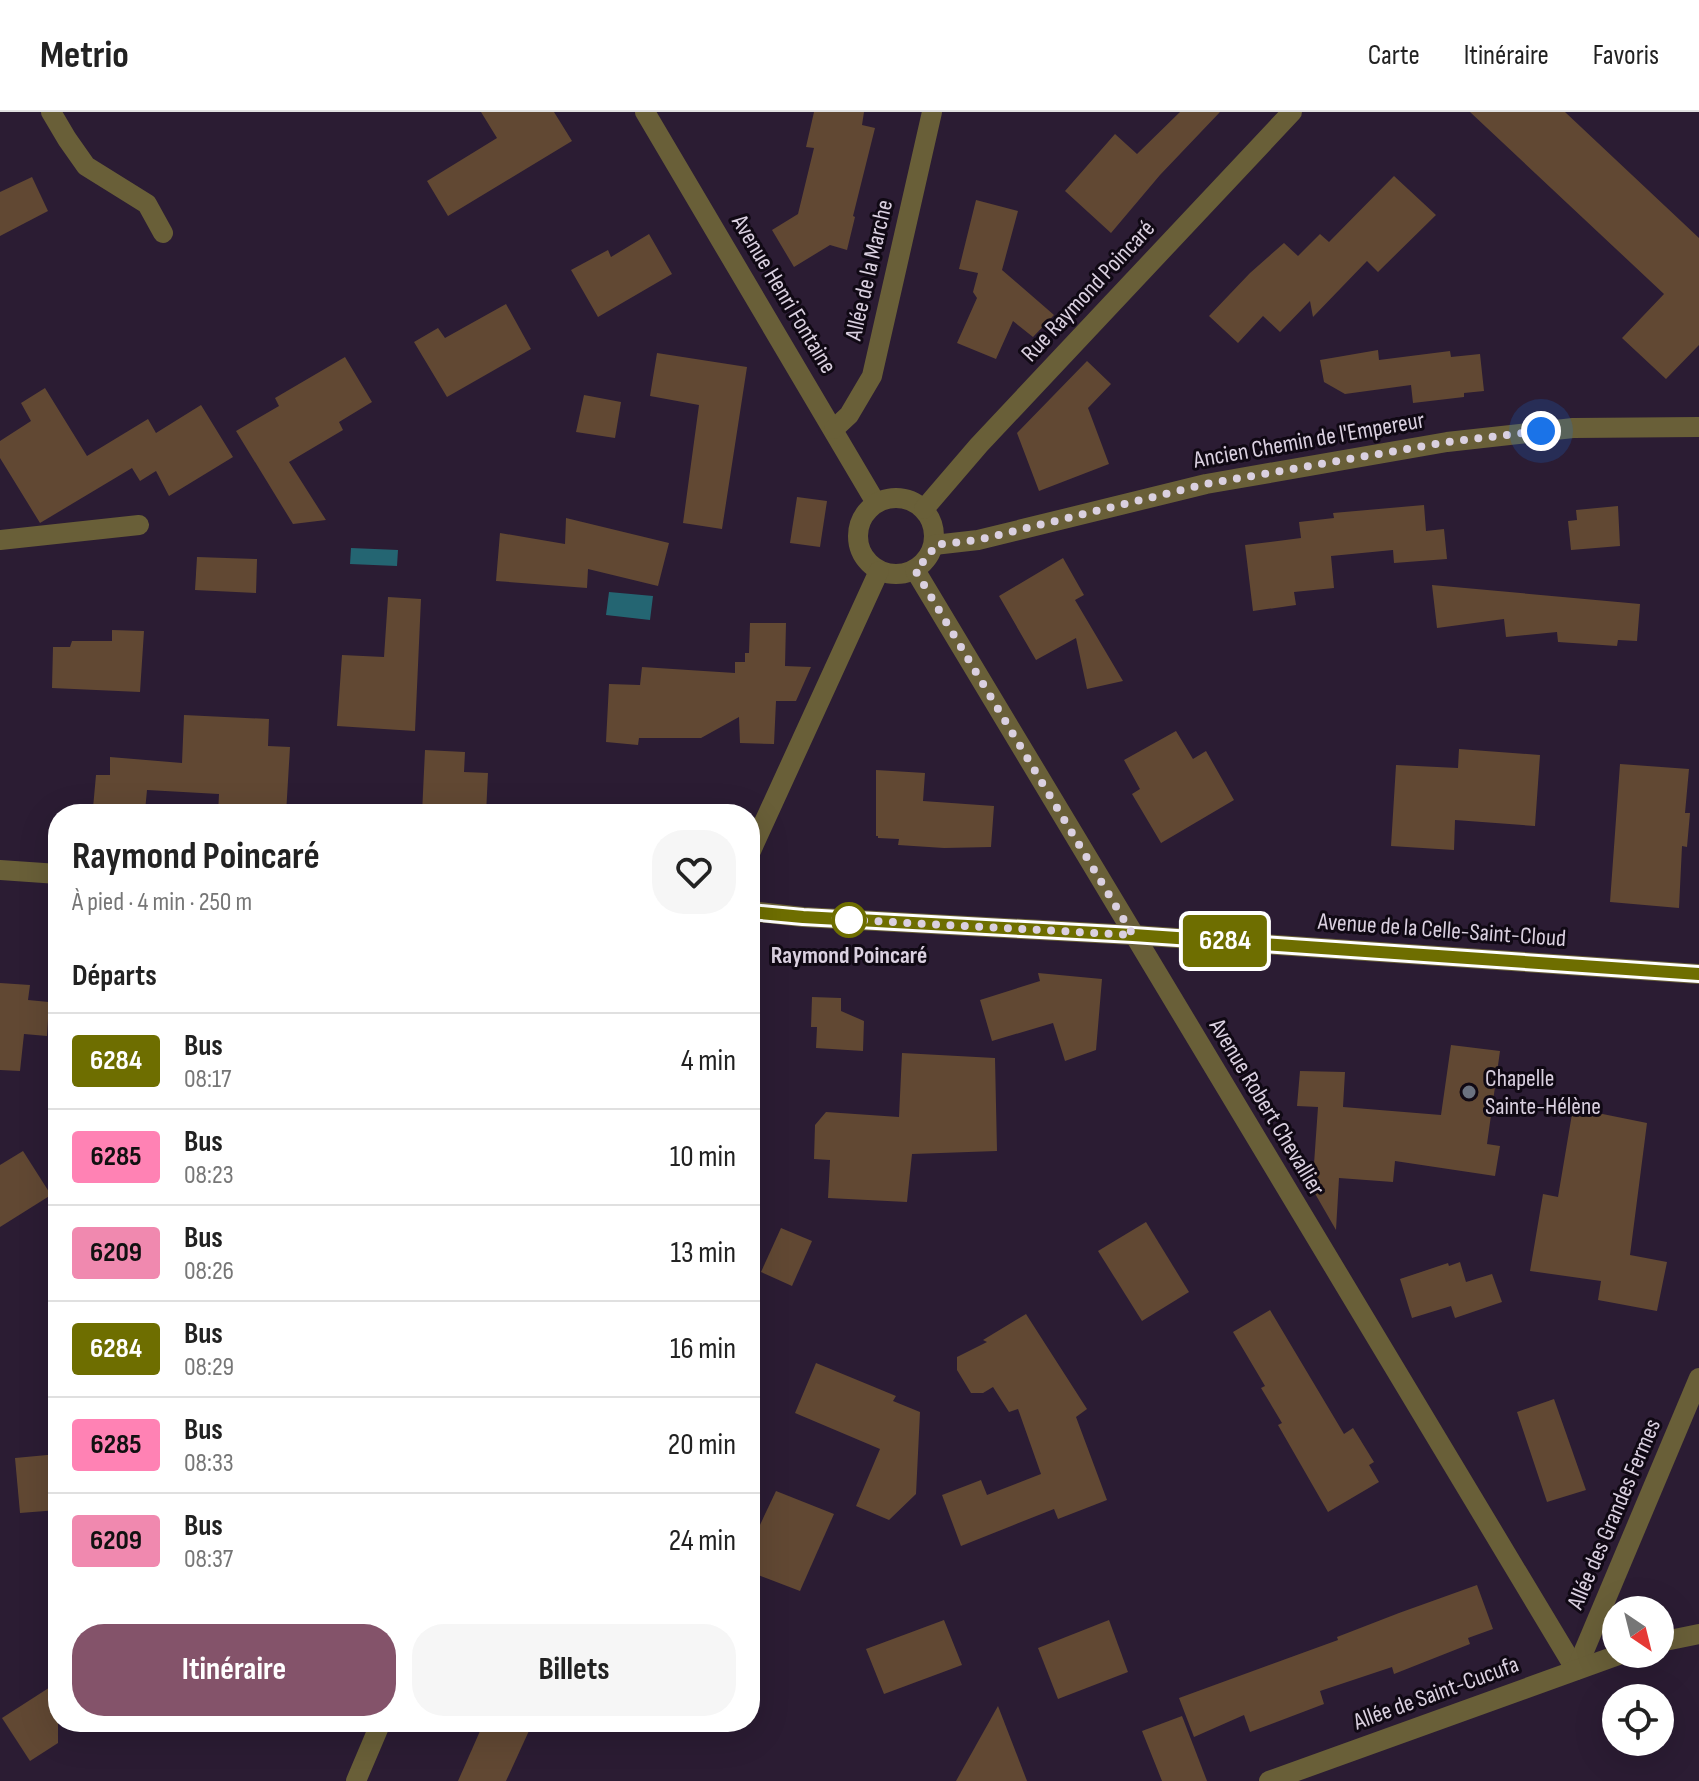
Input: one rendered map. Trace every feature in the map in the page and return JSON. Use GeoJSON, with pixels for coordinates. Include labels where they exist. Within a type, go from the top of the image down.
{"type":"FeatureCollection","features":[{"type":"Feature","properties":{"kind":"street"},"geometry":{"type":"LineString","coordinates":[[51,112],[86,166],[147,204],[163,233]]}},
{"type":"Feature","properties":{"kind":"street","name":"Avenue Henri Fontaine"},"geometry":{"type":"LineString","coordinates":[[645,112],[876,503]]}},
{"type":"Feature","properties":{"kind":"street","name":"Allée de la Marche"},"geometry":{"type":"LineString","coordinates":[[834,429],[849,415],[872,376],[932,112]]}},
{"type":"Feature","properties":{"kind":"street","name":"Rue Raymond Poincaré"},"geometry":{"type":"LineString","coordinates":[[924,509],[979,445],[1292,112]]}},
{"type":"Feature","properties":{"kind":"street","name":"Ancien Chemin de l'Empereur"},"geometry":{"type":"LineString","coordinates":[[934,545],[978,540],[1206,484],[1447,442],[1573,428],[1699,427]]}},
{"type":"Feature","properties":{"kind":"street"},"geometry":{"type":"LineString","coordinates":[[901,497],[924,509],[935,532],[930,555],[915,570],[904,574],[879,571],[870,564],[858,544],[861,520],[867,511],[888,498],[901,497]]}},
{"type":"Feature","properties":{"kind":"street"},"geometry":{"type":"LineString","coordinates":[[0,540],[139,525]]}},
{"type":"Feature","properties":{"kind":"street","name":"Avenue Robert Chevallier"},"geometry":{"type":"LineString","coordinates":[[915,570],[1576,1670]]}},
{"type":"Feature","properties":{"kind":"street"},"geometry":{"type":"LineString","coordinates":[[760,831],[879,571]]}},
{"type":"Feature","properties":{"kind":"street"},"geometry":{"type":"LineString","coordinates":[[0,870],[48,873]]}},
{"type":"Feature","properties":{"kind":"street","name":"Avenue de la Celle-Saint-Cloud"},"geometry":{"type":"LineString","coordinates":[[760,912],[1699,974]]}},
{"type":"Feature","properties":{"kind":"street","name":"Allée des Grandes Fermes"},"geometry":{"type":"LineString","coordinates":[[1576,1670],[1699,1378]]}},
{"type":"Feature","properties":{"kind":"street"},"geometry":{"type":"LineString","coordinates":[[1674,1639],[1699,1634]]}},
{"type":"Feature","properties":{"kind":"street","name":"Allée de Saint-Cucufa"},"geometry":{"type":"LineString","coordinates":[[1269,1781],[1602,1661]]}},
{"type":"Feature","properties":{"kind":"street"},"geometry":{"type":"LineString","coordinates":[[356,1781],[377,1732]]}},
{"type":"Feature","properties":{"kind":"shaded area"},"geometry":{"type":"Polygon","coordinates":[[[351,548],[398,550],[397,566],[350,564],[351,548]]]}},
{"type":"Feature","properties":{"kind":"shaded area"},"geometry":{"type":"Polygon","coordinates":[[[609,592],[653,596],[650,620],[606,615],[609,592]]]}},
{"type":"Feature","properties":{"kind":"building"},"geometry":{"type":"Polygon","coordinates":[[[481,112],[554,112],[572,141],[448,216],[427,181],[497,138],[481,112]]]}},
{"type":"Feature","properties":{"kind":"building"},"geometry":{"type":"Polygon","coordinates":[[[814,112],[864,112],[862,125],[875,128],[847,250],[830,245],[794,267],[772,230],[798,214],[814,148],[806,147],[814,112]]]}},
{"type":"Feature","properties":{"kind":"building"},"geometry":{"type":"Polygon","coordinates":[[[1180,112],[1220,112],[1160,175],[1111,233],[1065,191],[1115,134],[1137,154],[1180,112]]]}},
{"type":"Feature","properties":{"kind":"building"},"geometry":{"type":"Polygon","coordinates":[[[1470,112],[1565,112],[1699,238],[1699,345],[1666,379],[1622,338],[1664,294],[1470,112]]]}},
{"type":"Feature","properties":{"kind":"building"},"geometry":{"type":"Polygon","coordinates":[[[1394,176],[1436,215],[1378,272],[1367,261],[1313,317],[1310,301],[1280,332],[1263,316],[1238,343],[1209,316],[1284,243],[1298,256],[1320,234],[1329,242],[1394,176]]]}},
{"type":"Feature","properties":{"kind":"building"},"geometry":{"type":"Polygon","coordinates":[[[32,177],[48,211],[0,236],[0,192],[32,177]]]}},
{"type":"Feature","properties":{"kind":"building"},"geometry":{"type":"Polygon","coordinates":[[[976,200],[1018,211],[1002,270],[1054,315],[1033,337],[1013,321],[996,359],[957,343],[977,298],[973,292],[978,273],[959,269],[976,200]]]}},
{"type":"Feature","properties":{"kind":"building"},"geometry":{"type":"Polygon","coordinates":[[[649,234],[672,274],[598,317],[571,270],[608,250],[611,257],[649,234]]]}},
{"type":"Feature","properties":{"kind":"building"},"geometry":{"type":"Polygon","coordinates":[[[506,304],[531,349],[447,397],[414,342],[438,328],[445,338],[506,304]]]}},
{"type":"Feature","properties":{"kind":"building"},"geometry":{"type":"Polygon","coordinates":[[[1378,350],[1379,360],[1450,351],[1451,357],[1480,354],[1484,391],[1464,393],[1464,397],[1413,403],[1411,385],[1345,394],[1324,382],[1320,360],[1378,350]]]}},
{"type":"Feature","properties":{"kind":"building"},"geometry":{"type":"Polygon","coordinates":[[[657,353],[747,367],[722,529],[683,523],[699,405],[650,396],[657,353]]]}},
{"type":"Feature","properties":{"kind":"building"},"geometry":{"type":"Polygon","coordinates":[[[345,357],[372,402],[339,422],[343,430],[289,462],[326,520],[293,524],[236,431],[279,406],[275,398],[345,357]]]}},
{"type":"Feature","properties":{"kind":"building"},"geometry":{"type":"Polygon","coordinates":[[[1087,361],[1111,384],[1088,408],[1109,464],[1039,491],[1017,433],[1087,361]]]}},
{"type":"Feature","properties":{"kind":"building"},"geometry":{"type":"Polygon","coordinates":[[[45,388],[87,456],[148,419],[156,433],[201,405],[233,457],[169,496],[156,471],[140,481],[132,468],[40,523],[0,458],[0,441],[31,421],[21,403],[45,388]]]}},
{"type":"Feature","properties":{"kind":"building"},"geometry":{"type":"Polygon","coordinates":[[[584,395],[621,402],[615,438],[576,432],[584,395]]]}},
{"type":"Feature","properties":{"kind":"building"},"geometry":{"type":"Polygon","coordinates":[[[797,497],[827,501],[820,547],[790,543],[797,497]]]}},
{"type":"Feature","properties":{"kind":"building"},"geometry":{"type":"Polygon","coordinates":[[[1424,505],[1426,531],[1444,529],[1447,559],[1394,563],[1393,550],[1331,556],[1334,588],[1294,592],[1296,605],[1253,611],[1245,545],[1301,538],[1299,522],[1334,518],[1333,513],[1424,505]]]}},
{"type":"Feature","properties":{"kind":"building"},"geometry":{"type":"Polygon","coordinates":[[[1618,506],[1620,546],[1571,550],[1568,521],[1577,520],[1576,510],[1618,506]]]}},
{"type":"Feature","properties":{"kind":"building"},"geometry":{"type":"Polygon","coordinates":[[[566,518],[669,543],[658,586],[588,569],[587,588],[496,581],[500,533],[565,544],[566,518]]]}},
{"type":"Feature","properties":{"kind":"building"},"geometry":{"type":"Polygon","coordinates":[[[197,557],[257,559],[256,593],[195,590],[197,557]]]}},
{"type":"Feature","properties":{"kind":"building"},"geometry":{"type":"Polygon","coordinates":[[[1063,558],[1084,595],[1075,600],[1123,681],[1087,689],[1076,638],[1036,660],[999,596],[1063,558]]]}},
{"type":"Feature","properties":{"kind":"building"},"geometry":{"type":"Polygon","coordinates":[[[1432,585],[1640,604],[1637,641],[1618,640],[1617,646],[1558,642],[1557,632],[1506,637],[1504,619],[1437,628],[1432,585]]]}},
{"type":"Feature","properties":{"kind":"building"},"geometry":{"type":"Polygon","coordinates":[[[388,597],[421,599],[415,731],[337,726],[342,655],[384,657],[388,597]]]}},
{"type":"Feature","properties":{"kind":"building"},"geometry":{"type":"Polygon","coordinates":[[[750,623],[786,623],[785,666],[811,667],[796,701],[776,701],[774,744],[740,743],[739,717],[701,738],[639,738],[638,745],[606,742],[609,684],[640,685],[642,667],[735,673],[735,662],[745,662],[745,653],[749,653],[750,623]]]}},
{"type":"Feature","properties":{"kind":"building"},"geometry":{"type":"Polygon","coordinates":[[[112,630],[144,631],[140,692],[52,688],[53,647],[70,647],[72,641],[112,641],[112,630]]]}},
{"type":"Feature","properties":{"kind":"building"},"geometry":{"type":"Polygon","coordinates":[[[184,715],[269,719],[268,746],[290,747],[287,804],[218,804],[219,794],[147,790],[146,804],[93,804],[96,775],[110,775],[110,757],[182,763],[184,715]]]}},
{"type":"Feature","properties":{"kind":"building"},"geometry":{"type":"Polygon","coordinates":[[[1176,731],[1193,759],[1206,751],[1234,800],[1161,843],[1132,794],[1140,789],[1124,760],[1176,731]]]}},
{"type":"Feature","properties":{"kind":"building"},"geometry":{"type":"Polygon","coordinates":[[[1459,749],[1540,755],[1535,826],[1455,820],[1454,850],[1391,846],[1396,765],[1458,768],[1459,749]]]}},
{"type":"Feature","properties":{"kind":"building"},"geometry":{"type":"Polygon","coordinates":[[[425,750],[465,752],[464,772],[488,773],[486,804],[422,804],[425,750]]]}},
{"type":"Feature","properties":{"kind":"building"},"geometry":{"type":"Polygon","coordinates":[[[1620,764],[1689,769],[1685,813],[1690,813],[1687,847],[1682,846],[1679,908],[1610,902],[1620,764]]]}},
{"type":"Feature","properties":{"kind":"building"},"geometry":{"type":"Polygon","coordinates":[[[876,770],[925,773],[923,801],[994,806],[991,847],[898,845],[899,839],[878,838],[876,770]]]}},
{"type":"Feature","properties":{"kind":"building"},"geometry":{"type":"Polygon","coordinates":[[[1038,973],[1102,979],[1096,1050],[1065,1061],[1053,1023],[992,1041],[980,1000],[1040,981],[1038,973]]]}},
{"type":"Feature","properties":{"kind":"building"},"geometry":{"type":"Polygon","coordinates":[[[0,983],[30,985],[28,1000],[48,1002],[47,1036],[24,1034],[20,1071],[0,1070],[0,983]]]}},
{"type":"Feature","properties":{"kind":"building"},"geometry":{"type":"Polygon","coordinates":[[[812,997],[841,998],[841,1011],[864,1021],[863,1051],[816,1048],[817,1027],[811,1027],[812,997]]]}},
{"type":"Feature","properties":{"kind":"building"},"geometry":{"type":"Polygon","coordinates":[[[1451,1045],[1500,1051],[1487,1144],[1500,1146],[1495,1176],[1395,1161],[1393,1182],[1339,1178],[1336,1230],[1302,1171],[1314,1164],[1318,1107],[1297,1106],[1300,1071],[1345,1072],[1343,1107],[1441,1115],[1451,1045]]]}},
{"type":"Feature","properties":{"kind":"building"},"geometry":{"type":"Polygon","coordinates":[[[902,1053],[995,1058],[997,1151],[912,1154],[907,1202],[828,1198],[830,1160],[814,1159],[815,1125],[826,1112],[899,1117],[902,1053]]]}},
{"type":"Feature","properties":{"kind":"building"},"geometry":{"type":"Polygon","coordinates":[[[1573,1108],[1647,1123],[1630,1255],[1667,1262],[1657,1311],[1598,1300],[1601,1281],[1530,1271],[1543,1194],[1558,1197],[1573,1108]]]}},
{"type":"Feature","properties":{"kind":"building"},"geometry":{"type":"Polygon","coordinates":[[[23,1151],[48,1190],[48,1197],[0,1227],[0,1165],[23,1151]]]}},
{"type":"Feature","properties":{"kind":"building"},"geometry":{"type":"Polygon","coordinates":[[[1146,1222],[1189,1292],[1142,1321],[1098,1251],[1146,1222]]]}},
{"type":"Feature","properties":{"kind":"building"},"geometry":{"type":"Polygon","coordinates":[[[781,1228],[812,1241],[792,1286],[761,1272],[781,1228]]]}},
{"type":"Feature","properties":{"kind":"building"},"geometry":{"type":"Polygon","coordinates":[[[1460,1262],[1466,1282],[1492,1274],[1502,1302],[1455,1318],[1451,1306],[1412,1318],[1400,1279],[1460,1262]]]}},
{"type":"Feature","properties":{"kind":"building"},"geometry":{"type":"Polygon","coordinates":[[[1270,1310],[1344,1434],[1353,1428],[1374,1462],[1369,1465],[1379,1482],[1328,1512],[1278,1425],[1282,1423],[1261,1388],[1265,1386],[1233,1332],[1270,1310]]]}},
{"type":"Feature","properties":{"kind":"building"},"geometry":{"type":"Polygon","coordinates":[[[1026,1314],[1087,1409],[1076,1417],[1107,1500],[1058,1519],[1054,1509],[961,1546],[942,1495],[981,1480],[987,1495],[1041,1474],[1018,1409],[1009,1412],[993,1387],[983,1393],[971,1393],[957,1370],[957,1357],[987,1342],[983,1340],[1026,1314]]]}},
{"type":"Feature","properties":{"kind":"building"},"geometry":{"type":"Polygon","coordinates":[[[816,1363],[896,1396],[893,1401],[920,1412],[916,1494],[889,1520],[856,1506],[880,1449],[795,1413],[816,1363]]]}},
{"type":"Feature","properties":{"kind":"building"},"geometry":{"type":"Polygon","coordinates":[[[1554,1399],[1586,1490],[1547,1502],[1517,1412],[1554,1399]]]}},
{"type":"Feature","properties":{"kind":"building"},"geometry":{"type":"Polygon","coordinates":[[[48,1455],[48,1511],[20,1513],[15,1458],[48,1455]]]}},
{"type":"Feature","properties":{"kind":"building"},"geometry":{"type":"Polygon","coordinates":[[[776,1491],[834,1514],[800,1591],[760,1576],[760,1525],[776,1491]]]}},
{"type":"Feature","properties":{"kind":"building"},"geometry":{"type":"Polygon","coordinates":[[[1477,1585],[1493,1629],[1468,1638],[1470,1644],[1394,1674],[1392,1667],[1320,1691],[1324,1704],[1250,1732],[1244,1715],[1194,1737],[1179,1698],[1477,1585]]]}},
{"type":"Feature","properties":{"kind":"building"},"geometry":{"type":"Polygon","coordinates":[[[944,1620],[962,1665],[884,1694],[866,1649],[944,1620]]]}},
{"type":"Feature","properties":{"kind":"building"},"geometry":{"type":"Polygon","coordinates":[[[1109,1620],[1128,1672],[1058,1699],[1038,1648],[1109,1620]]]}},
{"type":"Feature","properties":{"kind":"building"},"geometry":{"type":"Polygon","coordinates":[[[48,1688],[48,1732],[58,1732],[58,1743],[30,1761],[2,1718],[48,1688]]]}},
{"type":"Feature","properties":{"kind":"building"},"geometry":{"type":"Polygon","coordinates":[[[998,1706],[1027,1781],[956,1781],[998,1706]]]}},
{"type":"Feature","properties":{"kind":"building"},"geometry":{"type":"Polygon","coordinates":[[[1182,1716],[1207,1781],[1162,1781],[1142,1731],[1182,1716]]]}},
{"type":"Feature","properties":{"kind":"building"},"geometry":{"type":"Polygon","coordinates":[[[480,1732],[528,1732],[506,1781],[458,1781],[480,1732]]]}},
{"type":"Feature","properties":{"kind":"bus line","name":"6284"},"geometry":{"type":"LineString","coordinates":[[760,913],[1062,930],[1699,974]]}},
{"type":"Feature","properties":{"kind":"place","name":"Raymond Poincaré"},"geometry":{"type":"Point","coordinates":[849,920]}},
{"type":"Feature","properties":{"kind":"place","name":"Chapelle Sainte-Hélène"},"geometry":{"type":"Point","coordinates":[1469,1092]}},
{"type":"Feature","properties":{"kind":"route"},"geometry":{"type":"LineString","coordinates":[[849,920],[835,919],[1133,935],[915,570],[924,563],[934,545],[978,540],[1206,484],[1447,442],[1541,431]]}}]}
